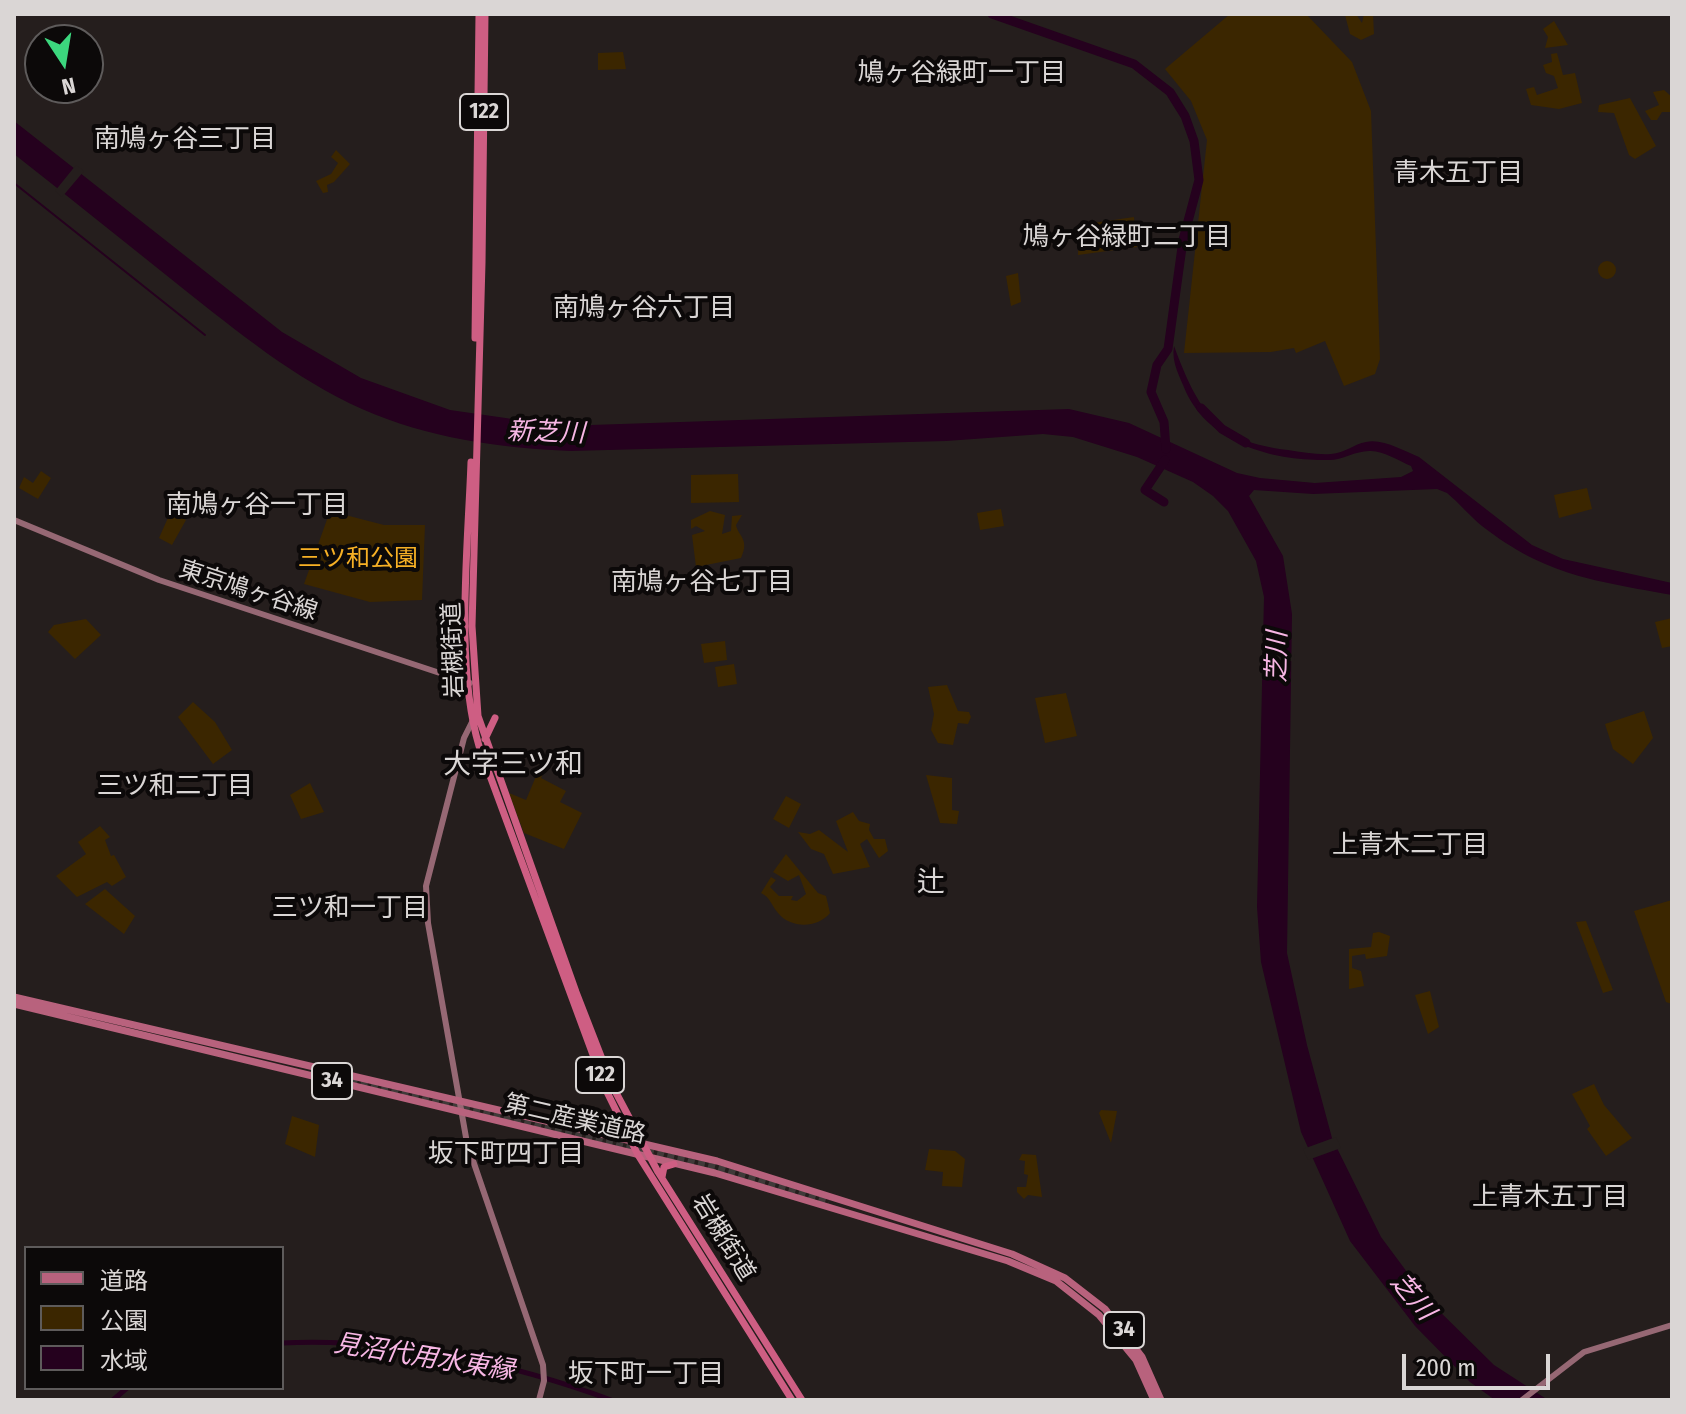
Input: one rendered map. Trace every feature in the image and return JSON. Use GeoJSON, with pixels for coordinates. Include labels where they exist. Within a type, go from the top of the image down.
{"type":"FeatureCollection","features":[{"type":"Feature","properties":{"kind":"highway","name":"岩槻街道"},"geometry":{"type":"LineString","coordinates":[[482,14],[476,402],[466,600],[475,718],[599,1073],[621,1121],[638,1155],[792,1400]]}},
{"type":"Feature","properties":{"kind":"highway","name":"岩槻街道"},"geometry":{"type":"LineString","coordinates":[[475,718],[599,1054],[650,1158],[802,1400]]}},
{"type":"Feature","properties":{"kind":"highway"},"geometry":{"type":"LineString","coordinates":[[485,739],[495,718]]}},
{"type":"Feature","properties":{"kind":"highway"},"geometry":{"type":"LineString","coordinates":[[608,1136],[621,1129],[621,1121]]}},
{"type":"Feature","properties":{"kind":"highway"},"geometry":{"type":"LineString","coordinates":[[663,1180],[664,1167],[674,1164]]}},
{"type":"Feature","properties":{"kind":"main road","name":"東京鳩ヶ谷線"},"geometry":{"type":"LineString","coordinates":[[14,520],[159,580],[471,683]]}},
{"type":"Feature","properties":{"kind":"main road"},"geometry":{"type":"LineString","coordinates":[[475,718],[454,775],[425,892],[461,1114],[480,1188],[544,1377],[539,1400]]}},
{"type":"Feature","properties":{"kind":"main road","name":"第二産業道路"},"geometry":{"type":"LineString","coordinates":[[14,997],[729,1164],[1008,1261],[1056,1281],[1088,1305],[1119,1336],[1136,1360],[1154,1400]]}},
{"type":"Feature","properties":{"kind":"main road","name":"第二産業道路"},"geometry":{"type":"LineString","coordinates":[[14,1004],[865,1212],[1033,1261],[1077,1286],[1119,1324],[1142,1357],[1161,1400]]}},
{"type":"Feature","properties":{"kind":"main road","name":"第二産業道路"},"geometry":{"type":"LineString","coordinates":[[277,1067],[320,1073],[281,1059]]}},
{"type":"Feature","properties":{"kind":"main road"},"geometry":{"type":"LineString","coordinates":[[534,1117],[545,1126],[538,1133]]}},
{"type":"Feature","properties":{"kind":"main road"},"geometry":{"type":"LineString","coordinates":[[562,1124],[553,1130],[563,1137]]}},
{"type":"Feature","properties":{"kind":"main road"},"geometry":{"type":"LineString","coordinates":[[1522,1400],[1584,1352],[1672,1325]]}},
{"type":"Feature","properties":{"kind":"green space"},"geometry":{"type":"Polygon","coordinates":[[[1230,14],[1306,14],[1352,62],[1371,111],[1380,359],[1375,374],[1344,386],[1325,341],[1296,353],[1294,348],[1271,352],[1184,353],[1207,140],[1191,101],[1165,69],[1230,14]]]}},
{"type":"Feature","properties":{"kind":"green space"},"geometry":{"type":"Polygon","coordinates":[[[1356,14],[1362,23],[1364,14],[1373,14],[1374,34],[1361,40],[1350,34],[1345,15],[1356,14]]]}},
{"type":"Feature","properties":{"kind":"green space"},"geometry":{"type":"Polygon","coordinates":[[[1554,21],[1568,45],[1545,48],[1548,37],[1543,29],[1554,21]]]}},
{"type":"Feature","properties":{"kind":"green space"},"geometry":{"type":"Polygon","coordinates":[[[623,52],[626,69],[598,70],[598,53],[623,52]]]}},
{"type":"Feature","properties":{"kind":"green space"},"geometry":{"type":"Polygon","coordinates":[[[1557,53],[1563,75],[1575,73],[1582,103],[1559,109],[1531,105],[1526,89],[1534,87],[1537,95],[1558,88],[1554,76],[1546,73],[1543,65],[1552,62],[1551,54],[1557,53]]]}},
{"type":"Feature","properties":{"kind":"green space"},"geometry":{"type":"Polygon","coordinates":[[[1664,90],[1672,97],[1672,112],[1662,112],[1657,120],[1651,120],[1645,111],[1659,105],[1653,92],[1664,90]]]}},
{"type":"Feature","properties":{"kind":"green space"},"geometry":{"type":"Polygon","coordinates":[[[1630,98],[1656,146],[1635,159],[1629,155],[1614,113],[1598,112],[1599,105],[1630,98]]]}},
{"type":"Feature","properties":{"kind":"green space"},"geometry":{"type":"Polygon","coordinates":[[[336,150],[350,164],[334,182],[327,185],[328,192],[323,193],[316,181],[331,174],[338,163],[331,157],[336,150]]]}},
{"type":"Feature","properties":{"kind":"green space"},"geometry":{"type":"Polygon","coordinates":[[[1134,217],[1137,247],[1078,255],[1079,225],[1134,217]]]}},
{"type":"Feature","properties":{"kind":"green space"},"geometry":{"type":"Polygon","coordinates":[[[1603,261],[1611,261],[1616,270],[1614,277],[1603,279],[1598,274],[1598,266],[1603,261]]]}},
{"type":"Feature","properties":{"kind":"green space"},"geometry":{"type":"Polygon","coordinates":[[[1018,273],[1021,302],[1011,306],[1006,276],[1018,273]]]}},
{"type":"Feature","properties":{"kind":"green space"},"geometry":{"type":"Polygon","coordinates":[[[41,471],[51,478],[38,499],[19,488],[24,477],[33,483],[41,471]]]}},
{"type":"Feature","properties":{"kind":"green space"},"geometry":{"type":"Polygon","coordinates":[[[738,474],[739,502],[691,503],[691,475],[738,474]]]}},
{"type":"Feature","properties":{"kind":"green space"},"geometry":{"type":"Polygon","coordinates":[[[1587,488],[1592,509],[1559,518],[1554,495],[1587,488]]]}},
{"type":"Feature","properties":{"kind":"green space"},"geometry":{"type":"Polygon","coordinates":[[[1001,509],[1004,526],[980,530],[977,513],[1001,509]]]}},
{"type":"Feature","properties":{"kind":"green space"},"geometry":{"type":"Polygon","coordinates":[[[171,511],[186,520],[172,545],[159,538],[171,511]]]}},
{"type":"Feature","properties":{"kind":"green space","name":"三ツ和公園"},"geometry":{"type":"Polygon","coordinates":[[[330,511],[384,525],[425,525],[422,600],[370,602],[304,584],[330,511]]]}},
{"type":"Feature","properties":{"kind":"green space"},"geometry":{"type":"Polygon","coordinates":[[[710,511],[725,515],[722,534],[731,531],[732,516],[742,515],[736,525],[744,542],[743,552],[741,558],[696,567],[692,535],[705,531],[696,526],[691,529],[691,520],[710,511]]]}},
{"type":"Feature","properties":{"kind":"green space"},"geometry":{"type":"Polygon","coordinates":[[[1672,618],[1672,646],[1662,648],[1655,622],[1672,618]]]}},
{"type":"Feature","properties":{"kind":"green space"},"geometry":{"type":"Polygon","coordinates":[[[86,619],[101,635],[75,659],[48,632],[54,625],[86,619]]]}},
{"type":"Feature","properties":{"kind":"green space"},"geometry":{"type":"Polygon","coordinates":[[[725,641],[727,660],[704,663],[701,644],[725,641]]]}},
{"type":"Feature","properties":{"kind":"green space"},"geometry":{"type":"Polygon","coordinates":[[[734,664],[737,684],[718,687],[715,667],[734,664]]]}},
{"type":"Feature","properties":{"kind":"green space"},"geometry":{"type":"Polygon","coordinates":[[[947,685],[958,711],[969,712],[971,717],[968,724],[958,723],[953,745],[938,743],[931,730],[934,714],[928,687],[947,685]]]}},
{"type":"Feature","properties":{"kind":"green space"},"geometry":{"type":"Polygon","coordinates":[[[1066,693],[1077,736],[1045,743],[1035,698],[1066,693]]]}},
{"type":"Feature","properties":{"kind":"green space"},"geometry":{"type":"Polygon","coordinates":[[[193,702],[215,722],[232,750],[213,764],[178,717],[193,702]]]}},
{"type":"Feature","properties":{"kind":"green space"},"geometry":{"type":"Polygon","coordinates":[[[1644,711],[1653,738],[1633,764],[1613,749],[1605,724],[1644,711]]]}},
{"type":"Feature","properties":{"kind":"green space"},"geometry":{"type":"Polygon","coordinates":[[[545,755],[551,758],[541,778],[566,791],[560,802],[582,813],[564,849],[524,833],[509,793],[526,800],[545,755]]]}},
{"type":"Feature","properties":{"kind":"green space"},"geometry":{"type":"Polygon","coordinates":[[[926,775],[952,778],[952,810],[959,811],[957,824],[940,823],[926,775]]]}},
{"type":"Feature","properties":{"kind":"green space"},"geometry":{"type":"Polygon","coordinates":[[[310,783],[324,812],[301,819],[290,795],[310,783]]]}},
{"type":"Feature","properties":{"kind":"green space"},"geometry":{"type":"Polygon","coordinates":[[[786,796],[801,804],[789,828],[773,819],[786,796]]]}},
{"type":"Feature","properties":{"kind":"green space"},"geometry":{"type":"Polygon","coordinates":[[[853,812],[859,821],[870,824],[869,830],[874,839],[885,839],[888,851],[879,858],[867,839],[860,844],[870,867],[833,874],[824,854],[811,849],[798,832],[810,834],[819,830],[848,852],[836,821],[853,812]]]}},
{"type":"Feature","properties":{"kind":"green space"},"geometry":{"type":"Polygon","coordinates":[[[100,826],[110,837],[105,840],[111,856],[114,855],[126,877],[112,886],[107,882],[77,897],[56,876],[86,854],[78,842],[100,826]]]}},
{"type":"Feature","properties":{"kind":"green space"},"geometry":{"type":"Polygon","coordinates":[[[786,854],[818,893],[826,896],[830,913],[819,922],[804,925],[790,922],[761,893],[771,877],[776,880],[770,887],[779,896],[793,896],[791,900],[797,901],[806,894],[799,875],[788,881],[773,872],[786,854]]]}},
{"type":"Feature","properties":{"kind":"green space"},"geometry":{"type":"Polygon","coordinates":[[[105,889],[135,916],[124,934],[85,904],[105,889]]]}},
{"type":"Feature","properties":{"kind":"green space"},"geometry":{"type":"Polygon","coordinates":[[[1672,900],[1672,1004],[1666,1002],[1634,911],[1672,900]]]}},
{"type":"Feature","properties":{"kind":"green space"},"geometry":{"type":"Polygon","coordinates":[[[1586,921],[1613,990],[1603,993],[1576,922],[1586,921]]]}},
{"type":"Feature","properties":{"kind":"green space"},"geometry":{"type":"Polygon","coordinates":[[[1373,933],[1390,936],[1387,956],[1366,959],[1365,954],[1352,956],[1352,968],[1361,971],[1364,986],[1349,989],[1349,949],[1371,947],[1373,933]]]}},
{"type":"Feature","properties":{"kind":"green space"},"geometry":{"type":"Polygon","coordinates":[[[1430,991],[1439,1027],[1428,1034],[1415,995],[1430,991]]]}},
{"type":"Feature","properties":{"kind":"green space"},"geometry":{"type":"Polygon","coordinates":[[[1594,1084],[1604,1105],[1632,1138],[1606,1156],[1587,1129],[1590,1126],[1572,1094],[1594,1084]]]}},
{"type":"Feature","properties":{"kind":"green space"},"geometry":{"type":"Polygon","coordinates":[[[1101,1110],[1117,1111],[1111,1143],[1099,1113],[1101,1110]]]}},
{"type":"Feature","properties":{"kind":"green space"},"geometry":{"type":"Polygon","coordinates":[[[292,1116],[319,1125],[315,1157],[285,1144],[292,1116]]]}},
{"type":"Feature","properties":{"kind":"green space"},"geometry":{"type":"Polygon","coordinates":[[[929,1149],[955,1151],[965,1159],[962,1187],[942,1186],[943,1172],[925,1170],[929,1149]]]}},
{"type":"Feature","properties":{"kind":"green space"},"geometry":{"type":"Polygon","coordinates":[[[1022,1154],[1036,1155],[1042,1197],[1028,1195],[1024,1199],[1017,1192],[1017,1187],[1026,1187],[1028,1175],[1024,1174],[1025,1161],[1019,1160],[1022,1154]]]}},
{"type":"Feature","properties":{"kind":"water","name":"新芝川"},"geometry":{"type":"Polygon","coordinates":[[[14,121],[282,332],[361,378],[450,410],[561,426],[1069,409],[1129,423],[1237,473],[1260,478],[1315,483],[1401,477],[1413,471],[1411,466],[1376,451],[1334,460],[1308,460],[1267,453],[1228,437],[1197,410],[1186,392],[1175,364],[1174,346],[1202,405],[1213,419],[1243,439],[1263,446],[1320,454],[1336,453],[1372,441],[1393,446],[1419,457],[1532,545],[1563,559],[1672,583],[1672,595],[1595,580],[1550,566],[1505,543],[1447,493],[1437,489],[1313,494],[1254,490],[1249,496],[1283,556],[1292,614],[1287,953],[1332,1138],[1381,1237],[1427,1299],[1494,1365],[1548,1400],[1495,1400],[1470,1382],[1415,1326],[1350,1241],[1301,1132],[1261,962],[1257,907],[1264,597],[1256,561],[1228,511],[1213,496],[1193,482],[1137,457],[1073,437],[1043,434],[946,441],[570,451],[490,444],[412,427],[362,409],[313,384],[224,321],[14,154],[14,121]]]}},
{"type":"Feature","properties":{"kind":"pier"},"geometry":{"type":"Polygon","coordinates":[[[76,165],[84,171],[62,197],[55,191],[76,165]]]}},
{"type":"Feature","properties":{"kind":"pier"},"geometry":{"type":"Polygon","coordinates":[[[1259,654],[1295,654],[1294,661],[1259,661],[1259,654]]]}},
{"type":"Feature","properties":{"kind":"pier"},"geometry":{"type":"Polygon","coordinates":[[[1336,1137],[1341,1148],[1308,1160],[1303,1149],[1336,1137]]]}},
{"type":"Feature","properties":{"kind":"waterway","name":"芝川"},"geometry":{"type":"LineString","coordinates":[[992,14],[1134,64],[1170,92],[1185,116],[1194,141],[1199,180],[1183,240],[1168,349],[1157,365],[1151,392],[1164,422],[1166,449]]}},
{"type":"Feature","properties":{"kind":"waterway"},"geometry":{"type":"LineString","coordinates":[[14,183],[205,335]]}},
{"type":"Feature","properties":{"kind":"waterway"},"geometry":{"type":"LineString","coordinates":[[1201,408],[1222,429],[1246,443]]}},
{"type":"Feature","properties":{"kind":"waterway"},"geometry":{"type":"LineString","coordinates":[[1164,502],[1145,490],[1165,460]]}},
{"type":"Feature","properties":{"kind":"waterway","name":"見沼代用水東縁"},"geometry":{"type":"LineString","coordinates":[[284,1343],[366,1344],[449,1355],[531,1374],[611,1400]]}},
{"type":"Feature","properties":{"kind":"waterway","name":"見沼代用水東縁"},"geometry":{"type":"LineString","coordinates":[[113,1400],[125,1390]]}},
{"type":"Feature","properties":{"kind":"tunnel"},"geometry":{"type":"LineString","coordinates":[[320,1073],[716,1168],[829,1202]]}},
{"type":"Feature","properties":{"kind":"district","name":"鳩ヶ谷緑町一丁目"},"geometry":{"type":"Point","coordinates":[962,74]}},
{"type":"Feature","properties":{"kind":"district","name":"南鳩ヶ谷三丁目"},"geometry":{"type":"Point","coordinates":[185,140]}},
{"type":"Feature","properties":{"kind":"district","name":"青木五丁目"},"geometry":{"type":"Point","coordinates":[1458,174]}},
{"type":"Feature","properties":{"kind":"district","name":"鳩ヶ谷緑町二丁目"},"geometry":{"type":"Point","coordinates":[1127,238]}},
{"type":"Feature","properties":{"kind":"district","name":"南鳩ヶ谷六丁目"},"geometry":{"type":"Point","coordinates":[644,309]}},
{"type":"Feature","properties":{"kind":"district","name":"南鳩ヶ谷一丁目"},"geometry":{"type":"Point","coordinates":[257,506]}},
{"type":"Feature","properties":{"kind":"district","name":"南鳩ヶ谷七丁目"},"geometry":{"type":"Point","coordinates":[702,583]}},
{"type":"Feature","properties":{"kind":"district","name":"大字三ツ和"},"geometry":{"type":"Point","coordinates":[513,765]}},
{"type":"Feature","properties":{"kind":"district","name":"三ツ和二丁目"},"geometry":{"type":"Point","coordinates":[175,787]}},
{"type":"Feature","properties":{"kind":"district","name":"上青木二丁目"},"geometry":{"type":"Point","coordinates":[1410,846]}},
{"type":"Feature","properties":{"kind":"district","name":"辻"},"geometry":{"type":"Point","coordinates":[931,883]}},
{"type":"Feature","properties":{"kind":"district","name":"三ツ和一丁目"},"geometry":{"type":"Point","coordinates":[350,909]}},
{"type":"Feature","properties":{"kind":"district","name":"坂下町四丁目"},"geometry":{"type":"Point","coordinates":[506,1155]}},
{"type":"Feature","properties":{"kind":"district","name":"上青木五丁目"},"geometry":{"type":"Point","coordinates":[1550,1198]}},
{"type":"Feature","properties":{"kind":"district","name":"坂下町一丁目"},"geometry":{"type":"Point","coordinates":[646,1375]}}]}
